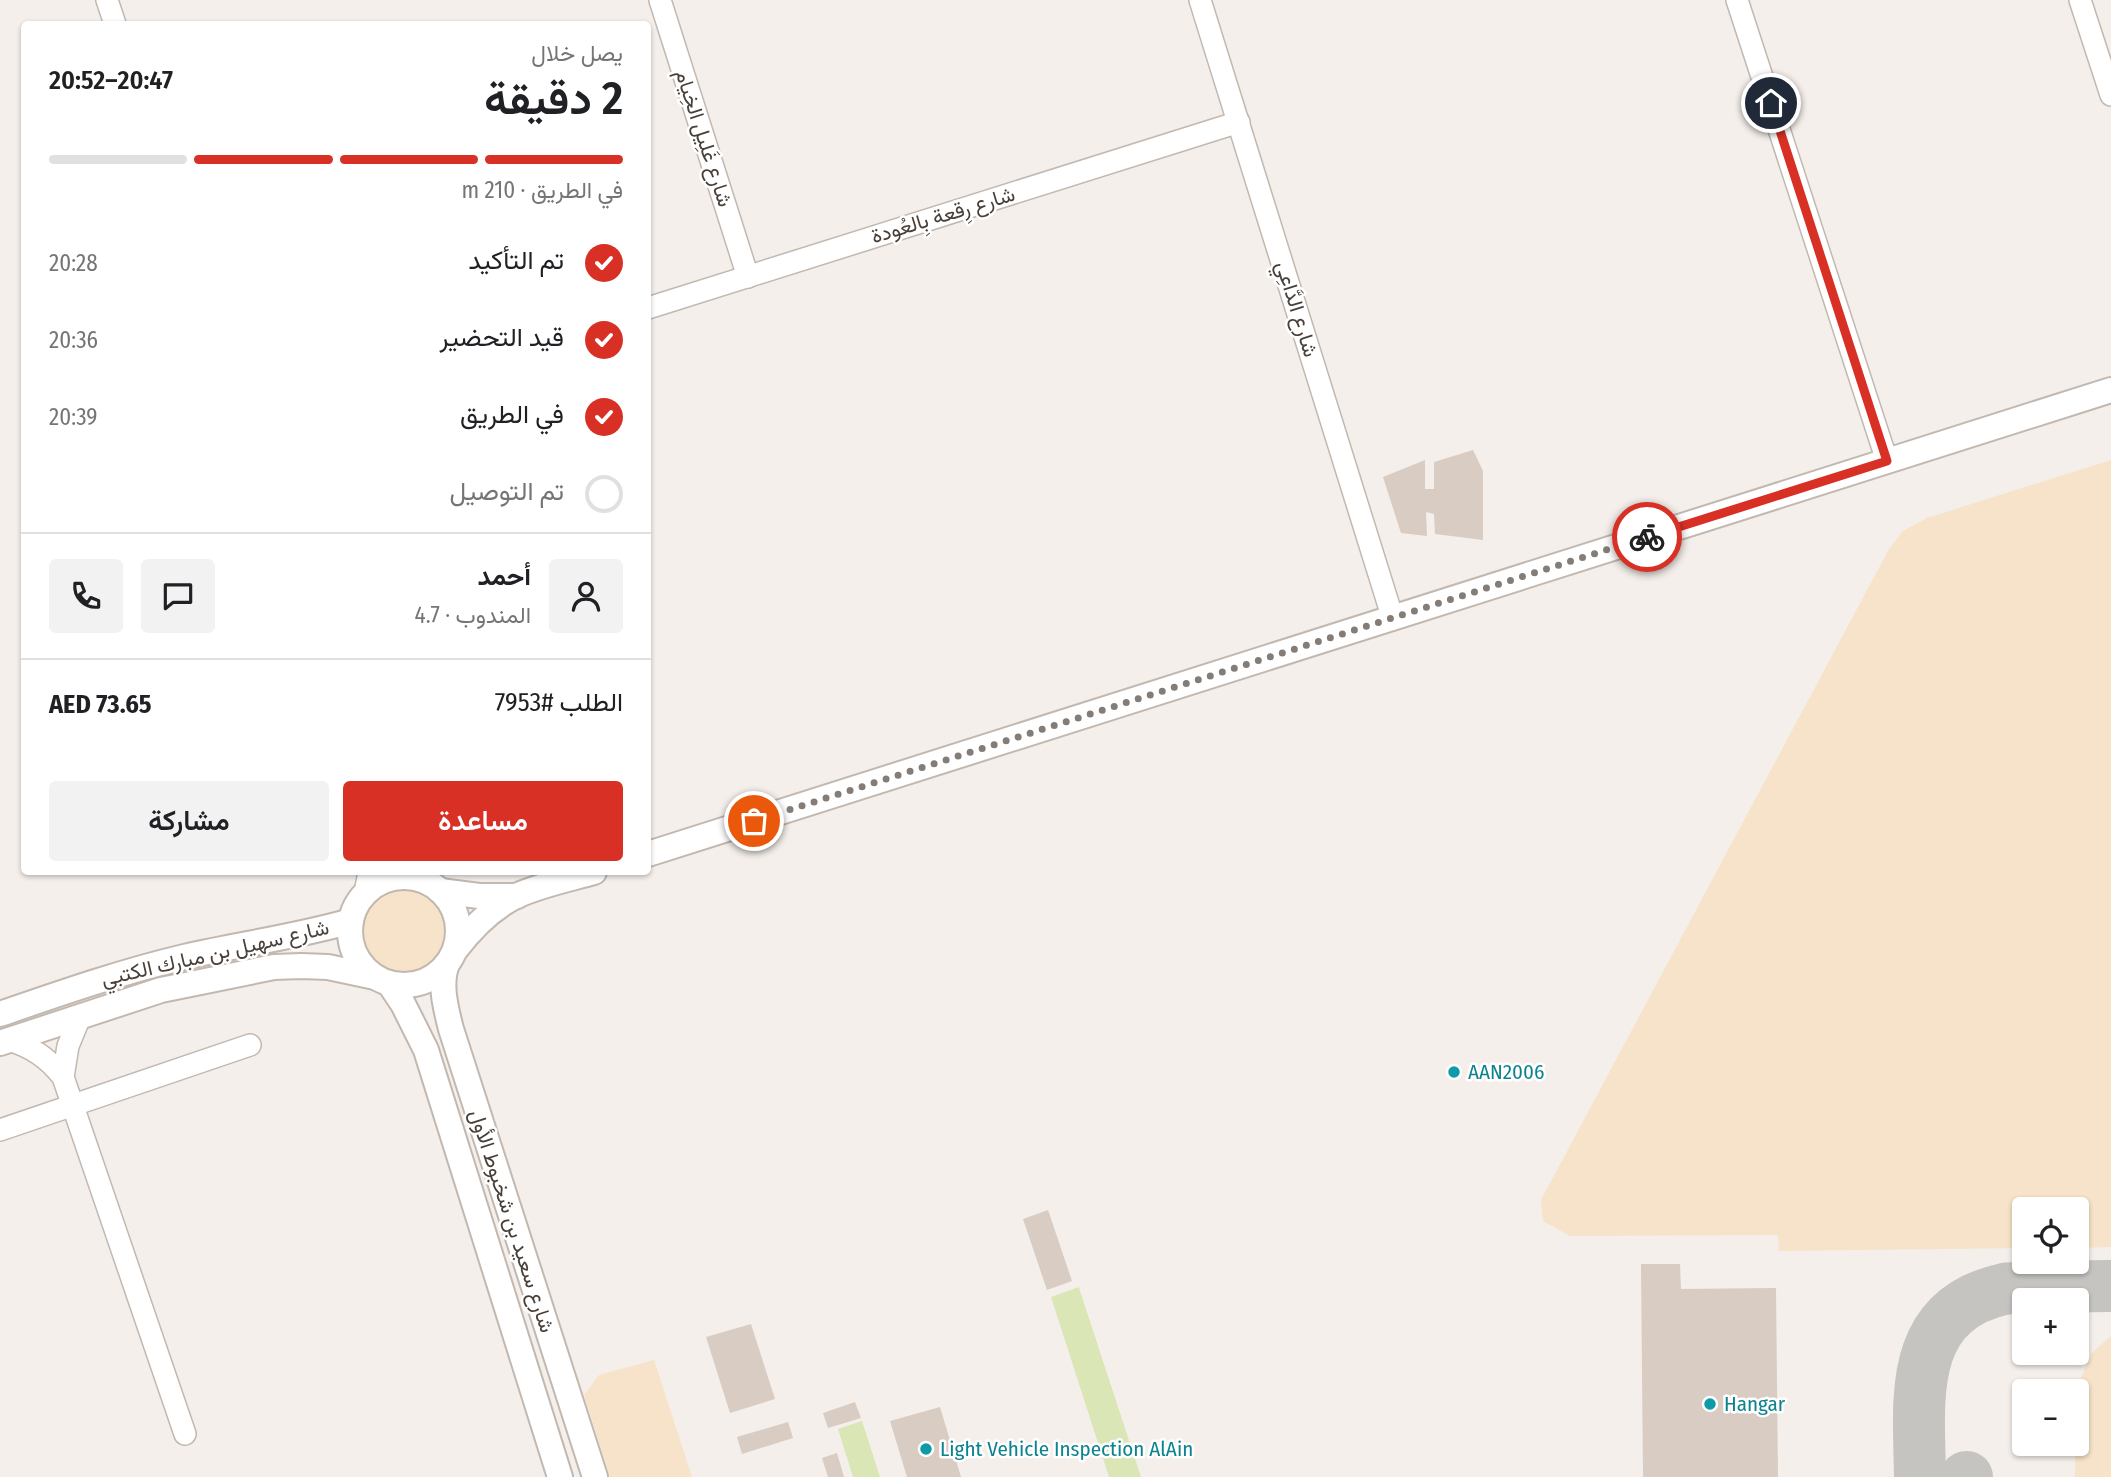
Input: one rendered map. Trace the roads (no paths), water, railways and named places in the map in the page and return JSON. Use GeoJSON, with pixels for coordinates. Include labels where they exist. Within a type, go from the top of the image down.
{"type":"FeatureCollection","features":[{"type":"Feature","properties":{"kind":"street"},"geometry":{"type":"LineString","coordinates":[[107,0],[114,21]]}},
{"type":"Feature","properties":{"kind":"street","name":"شارع غَلِيل الخِيام"},"geometry":{"type":"LineString","coordinates":[[660,0],[748,276]]}},
{"type":"Feature","properties":{"kind":"street","name":"شارع الدَّاعِي"},"geometry":{"type":"LineString","coordinates":[[1200,0],[1392,619]]}},
{"type":"Feature","properties":{"kind":"street"},"geometry":{"type":"LineString","coordinates":[[1737,0],[1887,461]]}},
{"type":"Feature","properties":{"kind":"street"},"geometry":{"type":"LineString","coordinates":[[2080,0],[2111,95]]}},
{"type":"Feature","properties":{"kind":"street","name":"شارع رِقعة بِالعُودة"},"geometry":{"type":"LineString","coordinates":[[651,307],[1239,122]]}},
{"type":"Feature","properties":{"kind":"street"},"geometry":{"type":"LineString","coordinates":[[651,854],[2111,390]]}},
{"type":"Feature","properties":{"kind":"street"},"geometry":{"type":"LineString","coordinates":[[517,896],[478,896],[410,878],[394,878],[379,884],[367,882],[351,921],[350,937],[354,952],[363,966],[382,980],[405,985],[421,983],[436,975],[483,919],[499,906],[517,896],[584,875]]}},
{"type":"Feature","properties":{"kind":"street"},"geometry":{"type":"LineString","coordinates":[[428,881],[450,903],[457,918],[458,934],[452,957]]}},
{"type":"Feature","properties":{"kind":"street","name":"شارع سهيل بن مبارك الكتبي"},"geometry":{"type":"LineString","coordinates":[[0,1014],[108,976],[241,944],[310,933],[351,921]]}},
{"type":"Feature","properties":{"kind":"street","name":"شارع سعيد بن شخبوط الأول"},"geometry":{"type":"LineString","coordinates":[[452,957],[443,973],[451,1029],[594,1477]]}},
{"type":"Feature","properties":{"kind":"street","name":"شارع سهيل بن مبارك الكتبي"},"geometry":{"type":"LineString","coordinates":[[4,1041],[161,990],[274,967],[328,967],[382,980]]}},
{"type":"Feature","properties":{"kind":"street","name":"شارع سعيد بن شخبوط الأول"},"geometry":{"type":"LineString","coordinates":[[382,980],[404,1004],[426,1050],[560,1477]]}},
{"type":"Feature","properties":{"kind":"street"},"geometry":{"type":"LineString","coordinates":[[64,1077],[68,1046],[80,1017]]}},
{"type":"Feature","properties":{"kind":"street"},"geometry":{"type":"LineString","coordinates":[[4,1041],[24,1045],[40,1053],[64,1077],[185,1434]]}},
{"type":"Feature","properties":{"kind":"street"},"geometry":{"type":"LineString","coordinates":[[0,1130],[250,1045]]}},
{"type":"Feature","properties":{"kind":"place","name":"AAN2006"},"geometry":{"type":"Point","coordinates":[1454,1072]}},
{"type":"Feature","properties":{"kind":"place","name":"Hangar"},"geometry":{"type":"Point","coordinates":[1710,1404]}},
{"type":"Feature","properties":{"kind":"place","name":"Light Vehicle Inspection AlAin"},"geometry":{"type":"Point","coordinates":[926,1449]}}]}
